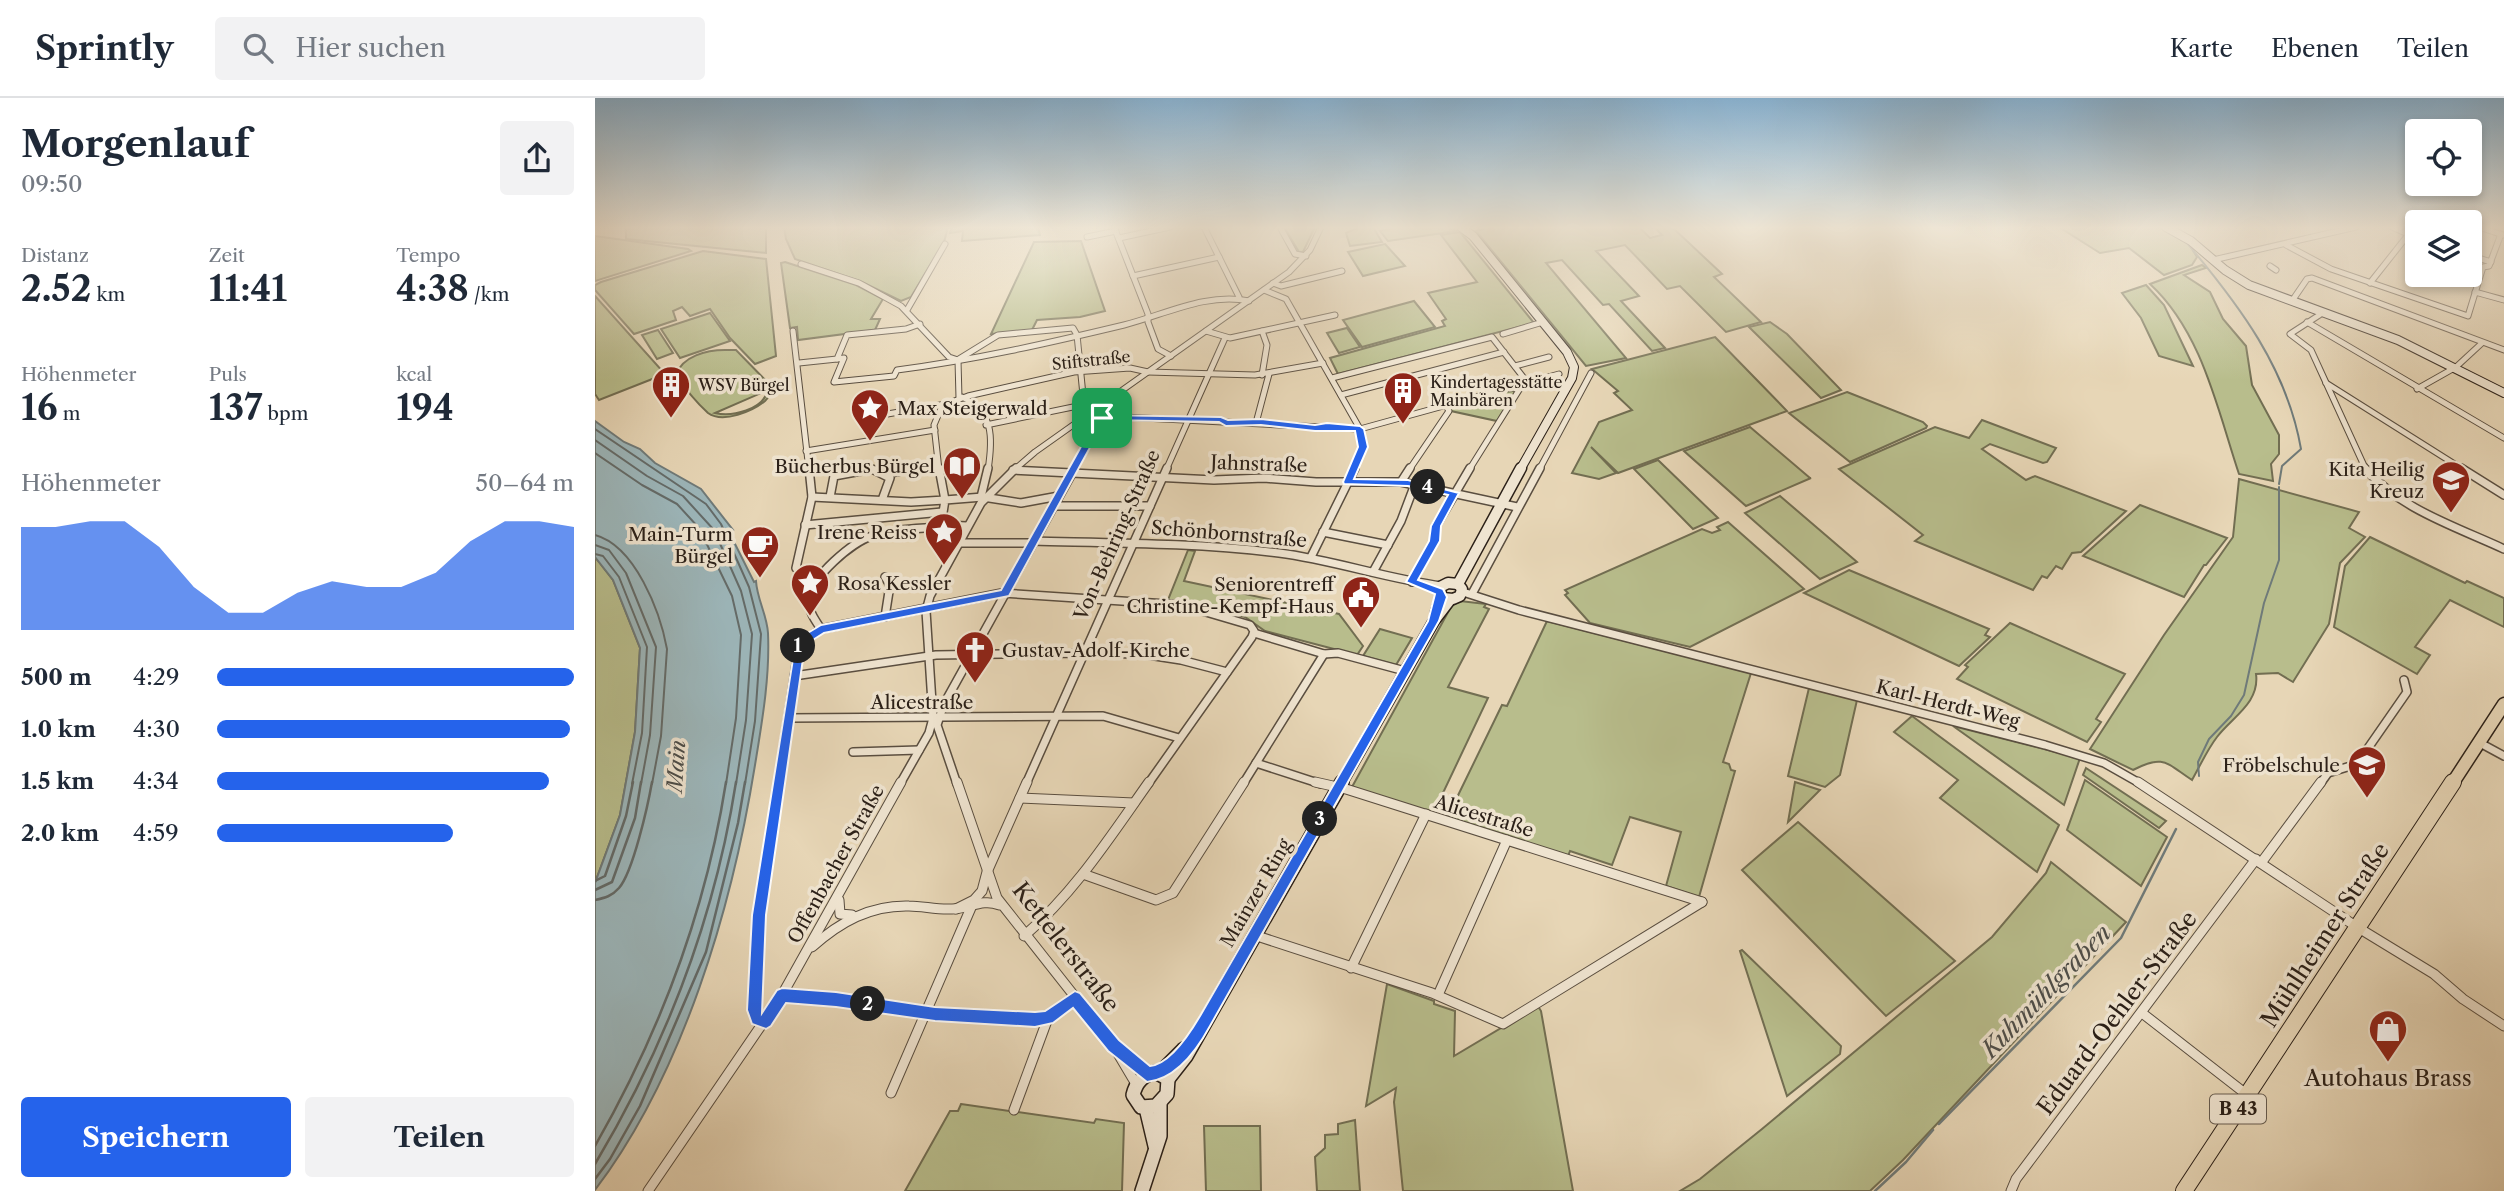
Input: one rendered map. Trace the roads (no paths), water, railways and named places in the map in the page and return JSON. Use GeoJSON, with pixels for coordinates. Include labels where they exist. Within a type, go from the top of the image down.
{"type":"FeatureCollection","features":[{"type":"Feature","properties":{"kind":"main road","name":"Mühlheimer Straße"},"geometry":{"type":"LineString","coordinates":[[2185,1191],[2504,704]]}},
{"type":"Feature","properties":{"kind":"street"},"geometry":{"type":"LineString","coordinates":[[844,278],[907,310],[950,358],[958,360],[998,335],[1071,327],[1077,335],[1084,405]]}},
{"type":"Feature","properties":{"kind":"street"},"geometry":{"type":"LineString","coordinates":[[907,310],[925,278]]}},
{"type":"Feature","properties":{"kind":"street"},"geometry":{"type":"LineString","coordinates":[[1134,278],[1158,349],[1171,356]]}},
{"type":"Feature","properties":{"kind":"street"},"geometry":{"type":"LineString","coordinates":[[1230,278],[1239,297]]}},
{"type":"Feature","properties":{"kind":"street"},"geometry":{"type":"LineString","coordinates":[[983,497],[1013,470],[1104,402],[1280,278]]}},
{"type":"Feature","properties":{"kind":"street"},"geometry":{"type":"LineString","coordinates":[[1273,284],[1281,286],[1314,278]]}},
{"type":"Feature","properties":{"kind":"street","name":"Mainzer Ring"},"geometry":{"type":"LineString","coordinates":[[1153,1078],[1186,1056],[1433,621],[1453,591],[1573,375],[1571,357],[1507,278]]}},
{"type":"Feature","properties":{"kind":"street"},"geometry":{"type":"LineString","coordinates":[[2237,278],[2390,337],[2456,367],[2504,393]]}},
{"type":"Feature","properties":{"kind":"street"},"geometry":{"type":"LineString","coordinates":[[2292,301],[2309,278],[2504,350]]}},
{"type":"Feature","properties":{"kind":"street"},"geometry":{"type":"LineString","coordinates":[[2356,278],[2468,316],[2479,278]]}},
{"type":"Feature","properties":{"kind":"street"},"geometry":{"type":"LineString","coordinates":[[2370,283],[2375,278]]}},
{"type":"Feature","properties":{"kind":"street"},"geometry":{"type":"LineString","coordinates":[[2379,285],[2383,278]]}},
{"type":"Feature","properties":{"kind":"street"},"geometry":{"type":"LineString","coordinates":[[1264,289],[1286,299],[1360,429],[1363,447],[1311,557]]}},
{"type":"Feature","properties":{"kind":"street"},"geometry":{"type":"LineString","coordinates":[[2475,292],[2504,300]]}},
{"type":"Feature","properties":{"kind":"street"},"geometry":{"type":"LineString","coordinates":[[799,363],[844,358],[834,382],[894,376],[897,370],[940,365],[1077,335],[1230,297],[1249,301]]}},
{"type":"Feature","properties":{"kind":"street"},"geometry":{"type":"LineString","coordinates":[[2324,312],[2290,334],[2311,349],[2363,466],[2375,480],[2405,500],[2504,549]]}},
{"type":"Feature","properties":{"kind":"street"},"geometry":{"type":"LineString","coordinates":[[1206,331],[1225,338],[1335,315]]}},
{"type":"Feature","properties":{"kind":"street"},"geometry":{"type":"LineString","coordinates":[[1503,334],[1543,322]]}},
{"type":"Feature","properties":{"kind":"street"},"geometry":{"type":"LineString","coordinates":[[2307,322],[2504,438]]}},
{"type":"Feature","properties":{"kind":"street"},"geometry":{"type":"LineString","coordinates":[[838,359],[847,335],[908,328],[920,324]]}},
{"type":"Feature","properties":{"kind":"street"},"geometry":{"type":"LineString","coordinates":[[793,331],[799,363],[811,497],[796,568]]}},
{"type":"Feature","properties":{"kind":"street"},"geometry":{"type":"LineString","coordinates":[[1256,423],[1266,374],[1267,345],[1262,331]]}},
{"type":"Feature","properties":{"kind":"street"},"geometry":{"type":"LineString","coordinates":[[1332,378],[1492,337],[1526,382]]}},
{"type":"Feature","properties":{"kind":"street","name":"Von-Behring-Straße"},"geometry":{"type":"LineString","coordinates":[[891,1093],[973,903],[985,888],[987,872],[1225,338]]}},
{"type":"Feature","properties":{"kind":"street"},"geometry":{"type":"LineString","coordinates":[[2417,389],[2456,367],[2482,343]]}},
{"type":"Feature","properties":{"kind":"street"},"geometry":{"type":"LineString","coordinates":[[1341,395],[1504,352]]}},
{"type":"Feature","properties":{"kind":"street"},"geometry":{"type":"LineString","coordinates":[[1515,366],[1549,356]]}},
{"type":"Feature","properties":{"kind":"street"},"geometry":{"type":"LineString","coordinates":[[958,360],[961,398],[981,408],[986,425],[990,455],[983,497]]}},
{"type":"Feature","properties":{"kind":"street","name":"Stiftstraße"},"geometry":{"type":"LineString","coordinates":[[864,418],[946,404],[961,398],[1080,372],[1133,368],[1148,372],[1266,374],[1323,363]]}},
{"type":"Feature","properties":{"kind":"street","name":"Mainzer Ring"},"geometry":{"type":"LineString","coordinates":[[1453,591],[1482,573],[1591,373]]}},
{"type":"Feature","properties":{"kind":"street"},"geometry":{"type":"LineString","coordinates":[[1104,418],[1189,419],[1360,429],[1559,374]]}},
{"type":"Feature","properties":{"kind":"street"},"geometry":{"type":"LineString","coordinates":[[935,718],[1104,418],[1119,395],[1133,382]]}},
{"type":"Feature","properties":{"kind":"street"},"geometry":{"type":"LineString","coordinates":[[1415,582],[1434,541],[1436,526],[1454,493],[1526,382]]}},
{"type":"Feature","properties":{"kind":"street"},"geometry":{"type":"LineString","coordinates":[[2326,382],[2504,495]]}},
{"type":"Feature","properties":{"kind":"street"},"geometry":{"type":"LineString","coordinates":[[986,425],[1104,402]]}},
{"type":"Feature","properties":{"kind":"street"},"geometry":{"type":"LineString","coordinates":[[1104,402],[1108,405],[1104,418]]}},
{"type":"Feature","properties":{"kind":"street"},"geometry":{"type":"LineString","coordinates":[[946,404],[938,410],[935,430],[937,463],[945,500],[940,523],[948,526]]}},
{"type":"Feature","properties":{"kind":"street"},"geometry":{"type":"LineString","coordinates":[[1401,482],[1449,411],[1445,404]]}},
{"type":"Feature","properties":{"kind":"street"},"geometry":{"type":"LineString","coordinates":[[806,451],[935,430]]}},
{"type":"Feature","properties":{"kind":"street"},"geometry":{"type":"LineString","coordinates":[[885,474],[937,463]]}},
{"type":"Feature","properties":{"kind":"street"},"geometry":{"type":"LineString","coordinates":[[831,497],[834,476],[873,469],[885,474],[890,480],[882,500]]}},
{"type":"Feature","properties":{"kind":"street","name":"Jahnstraße"},"geometry":{"type":"LineString","coordinates":[[1013,470],[1163,477],[1401,482],[1517,507]]}},
{"type":"Feature","properties":{"kind":"street"},"geometry":{"type":"LineString","coordinates":[[1373,572],[1404,514],[1415,484]]}},
{"type":"Feature","properties":{"kind":"street"},"geometry":{"type":"LineString","coordinates":[[811,497],[882,500],[983,497],[1021,503],[1059,496]]}},
{"type":"Feature","properties":{"kind":"street","name":"Offenbacher Straße"},"geometry":{"type":"LineString","coordinates":[[648,1191],[782,995],[935,718],[927,608],[930,596],[983,497]]}},
{"type":"Feature","properties":{"kind":"street"},"geometry":{"type":"LineString","coordinates":[[1053,506],[1150,506]]}},
{"type":"Feature","properties":{"kind":"street"},"geometry":{"type":"LineString","coordinates":[[806,526],[942,512]]}},
{"type":"Feature","properties":{"kind":"street"},"geometry":{"type":"LineString","coordinates":[[821,629],[811,615],[810,594],[831,566],[853,545],[866,538],[948,526],[967,526]]}},
{"type":"Feature","properties":{"kind":"street"},"geometry":{"type":"LineString","coordinates":[[1324,532],[1388,545]]}},
{"type":"Feature","properties":{"kind":"street","name":"Schönbornstraße"},"geometry":{"type":"LineString","coordinates":[[958,542],[1185,544],[1311,557],[1453,591]]}},
{"type":"Feature","properties":{"kind":"street"},"geometry":{"type":"LineString","coordinates":[[1465,568],[1482,573]]}},
{"type":"Feature","properties":{"kind":"street"},"geometry":{"type":"LineString","coordinates":[[885,578],[890,585],[885,617]]}},
{"type":"Feature","properties":{"kind":"street","name":"Karl-Herdt-Weg"},"geometry":{"type":"LineString","coordinates":[[1453,591],[2085,756],[2148,788],[2357,927],[2434,974],[2463,999],[2504,1026]]}},
{"type":"Feature","properties":{"kind":"street"},"geometry":{"type":"LineString","coordinates":[[766,1021],[757,1018],[754,1010],[757,937],[800,643],[821,629],[1005,593],[1107,599],[1190,606],[1246,622],[1254,631],[1324,654],[1338,653],[1405,671]]}},
{"type":"Feature","properties":{"kind":"street"},"geometry":{"type":"LineString","coordinates":[[1024,936],[1054,910],[1083,874],[1254,631]]}},
{"type":"Feature","properties":{"kind":"street"},"geometry":{"type":"LineString","coordinates":[[1083,874],[1156,900],[1168,897],[1324,654]]}},
{"type":"Feature","properties":{"kind":"street"},"geometry":{"type":"LineString","coordinates":[[794,676],[929,656],[970,655],[1153,656],[1227,672]]}},
{"type":"Feature","properties":{"kind":"street","name":"Eduard-Oehler-Straße"},"geometry":{"type":"LineString","coordinates":[[2011,1191],[2016,1179],[2141,1013],[2327,773],[2357,764],[2407,692],[2403,680]]}},
{"type":"Feature","properties":{"kind":"street"},"geometry":{"type":"LineString","coordinates":[[933,702],[941,703],[947,697]]}},
{"type":"Feature","properties":{"kind":"street","name":"Alicestraße"},"geometry":{"type":"LineString","coordinates":[[788,718],[1110,717],[1179,738]]}},
{"type":"Feature","properties":{"kind":"street","name":"Kettelerstraße"},"geometry":{"type":"LineString","coordinates":[[935,718],[994,892],[1024,936],[1114,1045],[1153,1078],[1167,1094],[1153,1105]]}},
{"type":"Feature","properties":{"kind":"street"},"geometry":{"type":"LineString","coordinates":[[853,752],[920,749],[937,741],[946,754]]}},
{"type":"Feature","properties":{"kind":"street"},"geometry":{"type":"LineString","coordinates":[[2480,743],[2504,756]]}},
{"type":"Feature","properties":{"kind":"street","name":"Alicestraße"},"geometry":{"type":"LineString","coordinates":[[1256,763],[1702,902],[1503,1024],[1438,995]]}},
{"type":"Feature","properties":{"kind":"street"},"geometry":{"type":"LineString","coordinates":[[1020,798],[1134,803]]}},
{"type":"Feature","properties":{"kind":"street"},"geometry":{"type":"LineString","coordinates":[[1351,968],[1426,814]]}},
{"type":"Feature","properties":{"kind":"street"},"geometry":{"type":"LineString","coordinates":[[1254,935],[1438,995],[1507,840]]}},
{"type":"Feature","properties":{"kind":"street"},"geometry":{"type":"LineString","coordinates":[[839,896],[840,914],[860,914],[899,906],[956,909],[973,903],[993,902],[1006,911]]}},
{"type":"Feature","properties":{"kind":"street"},"geometry":{"type":"LineString","coordinates":[[806,952],[834,928],[860,914]]}},
{"type":"Feature","properties":{"kind":"street"},"geometry":{"type":"LineString","coordinates":[[782,995],[850,1001],[925,1013],[1048,1018]]}},
{"type":"Feature","properties":{"kind":"street"},"geometry":{"type":"LineString","coordinates":[[1014,1110],[1048,1018],[1075,998]]}},
{"type":"Feature","properties":{"kind":"street"},"geometry":{"type":"LineString","coordinates":[[2141,1013],[2247,1095]]}},
{"type":"Feature","properties":{"kind":"street","name":"Kettelerstraße"},"geometry":{"type":"LineString","coordinates":[[1153,1078],[1135,1100],[1153,1105]]}},
{"type":"Feature","properties":{"kind":"street","name":"Kettelerstraße"},"geometry":{"type":"LineString","coordinates":[[1142,1191],[1160,1136],[1153,1105]]}},
{"type":"Feature","properties":{"kind":"water","name":"Main"},"geometry":{"type":"Polygon","coordinates":[[[595,421],[624,442],[640,449],[655,463],[701,489],[733,530],[729,532],[754,582],[756,581],[767,626],[768,666],[745,820],[733,875],[699,988],[654,1095],[595,1190],[595,883],[620,815],[635,732],[640,648],[613,580],[595,557],[595,421]]]}},
{"type":"Feature","properties":{"kind":"waterway","name":"Kuhmühlgraben"},"geometry":{"type":"LineString","coordinates":[[2215,278],[2258,339],[2285,391],[2294,419],[2301,449],[2282,466],[2279,484]]}},
{"type":"Feature","properties":{"kind":"waterway","name":"Kuhmühlgraben"},"geometry":{"type":"LineString","coordinates":[[2199,776],[2198,762],[2209,739],[2231,716],[2244,695],[2264,603],[2279,560],[2279,487]]}},
{"type":"Feature","properties":{"kind":"waterway","name":"Kuhmühlgraben"},"geometry":{"type":"LineString","coordinates":[[1939,1124],[2121,938],[2176,829]]}},
{"type":"Feature","properties":{"kind":"waterway","name":"Kuhmühlgraben"},"geometry":{"type":"LineString","coordinates":[[1875,1191],[1906,1162],[1933,1130]]}},
{"type":"Feature","properties":{"kind":"place","name":"WSV Bürgel"},"geometry":{"type":"Point","coordinates":[671,419]}},
{"type":"Feature","properties":{"kind":"place","name":"Kindertagesstätte Mainbären"},"geometry":{"type":"Point","coordinates":[1403,425]}},
{"type":"Feature","properties":{"kind":"place","name":"Max Steigerwald"},"geometry":{"type":"Point","coordinates":[870,442]}},
{"type":"Feature","properties":{"kind":"place","name":"Bücherbus Bürgel"},"geometry":{"type":"Point","coordinates":[962,500]}},
{"type":"Feature","properties":{"kind":"place","name":"Kita Heilig Kreuz"},"geometry":{"type":"Point","coordinates":[2451,514]}},
{"type":"Feature","properties":{"kind":"place","name":"Irene Reiss"},"geometry":{"type":"Point","coordinates":[944,566]}},
{"type":"Feature","properties":{"kind":"place","name":"Main-Turm Bürgel"},"geometry":{"type":"Point","coordinates":[760,579]}},
{"type":"Feature","properties":{"kind":"place","name":"Rosa Kessler"},"geometry":{"type":"Point","coordinates":[810,617]}},
{"type":"Feature","properties":{"kind":"place","name":"Seniorentreff Christine-Kempf-Haus"},"geometry":{"type":"Point","coordinates":[1361,629]}},
{"type":"Feature","properties":{"kind":"place","name":"Gustav-Adolf-Kirche"},"geometry":{"type":"Point","coordinates":[975,684]}},
{"type":"Feature","properties":{"kind":"place","name":"Fröbelschule"},"geometry":{"type":"Point","coordinates":[2367,799]}},
{"type":"Feature","properties":{"kind":"place","name":"Autohaus Brass"},"geometry":{"type":"Point","coordinates":[2388,1063]}}]}
